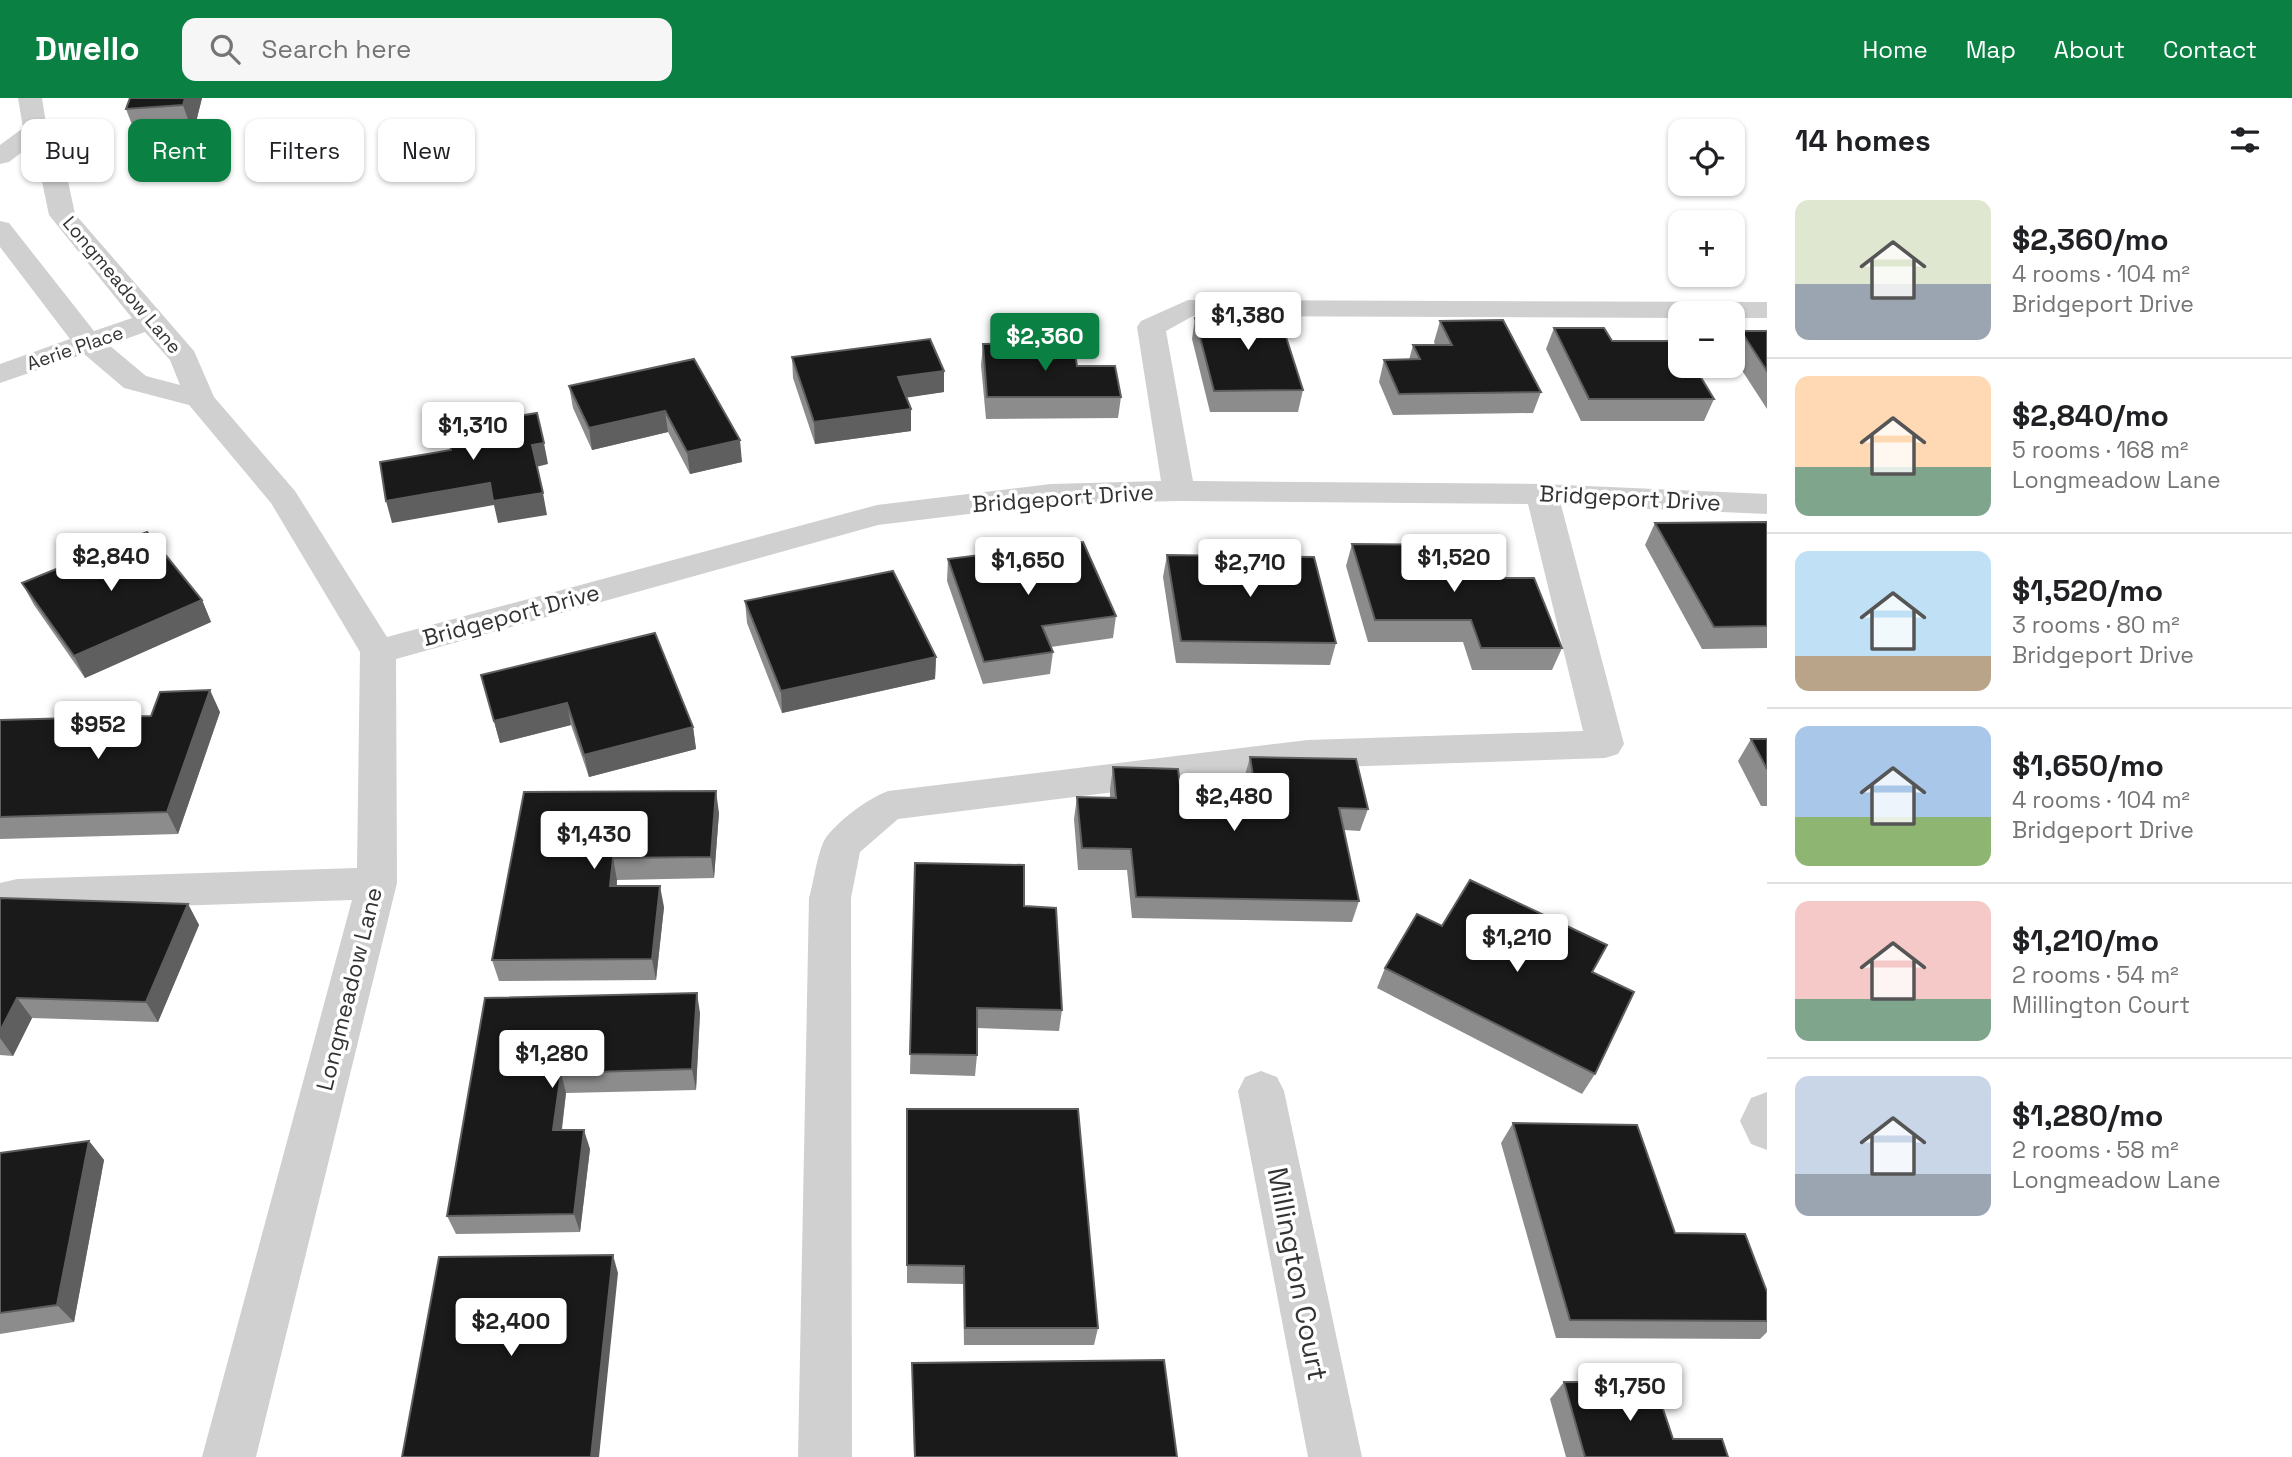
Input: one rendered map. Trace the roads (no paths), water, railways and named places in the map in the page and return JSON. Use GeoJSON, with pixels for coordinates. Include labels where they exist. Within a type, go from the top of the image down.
{"type":"FeatureCollection","features":[{"type":"Feature","properties":{"kind":"street","name":"Longmeadow Lane"},"geometry":{"type":"LineString","coordinates":[[30,98],[33,119]]}},
{"type":"Feature","properties":{"kind":"street"},"geometry":{"type":"LineString","coordinates":[[0,158],[21,141]]}},
{"type":"Feature","properties":{"kind":"street","name":"Longmeadow Lane"},"geometry":{"type":"LineString","coordinates":[[55,182],[62,215],[150,321],[184,356],[200,399],[284,498],[378,652],[377,883],[229,1457]]}},
{"type":"Feature","properties":{"kind":"street","name":"Longmeadow Lane"},"geometry":{"type":"LineString","coordinates":[[0,229],[88,343],[135,382],[200,399]]}},
{"type":"Feature","properties":{"kind":"street"},"geometry":{"type":"LineString","coordinates":[[1179,491],[1151,327],[1188,308],[1767,310]]}},
{"type":"Feature","properties":{"kind":"street","name":"Aerie Place"},"geometry":{"type":"LineString","coordinates":[[0,374],[150,321]]}},
{"type":"Feature","properties":{"kind":"street","name":"Bridgeport Drive"},"geometry":{"type":"LineString","coordinates":[[378,652],[877,515],[1051,494],[1179,491],[1542,494],[1767,505]]}},
{"type":"Feature","properties":{"kind":"street"},"geometry":{"type":"LineString","coordinates":[[825,1457],[830,898],[842,845],[888,806],[1308,754],[1605,744],[1542,494]]}},
{"type":"Feature","properties":{"kind":"street"},"geometry":{"type":"LineString","coordinates":[[0,899],[17,895],[377,883]]}},
{"type":"Feature","properties":{"kind":"street","name":"Millington Court"},"geometry":{"type":"LineString","coordinates":[[1261,1091],[1335,1457]]}},
{"type":"Feature","properties":{"kind":"street"},"geometry":{"type":"LineString","coordinates":[[1767,1112],[1763,1121],[1767,1129]]}}]}
